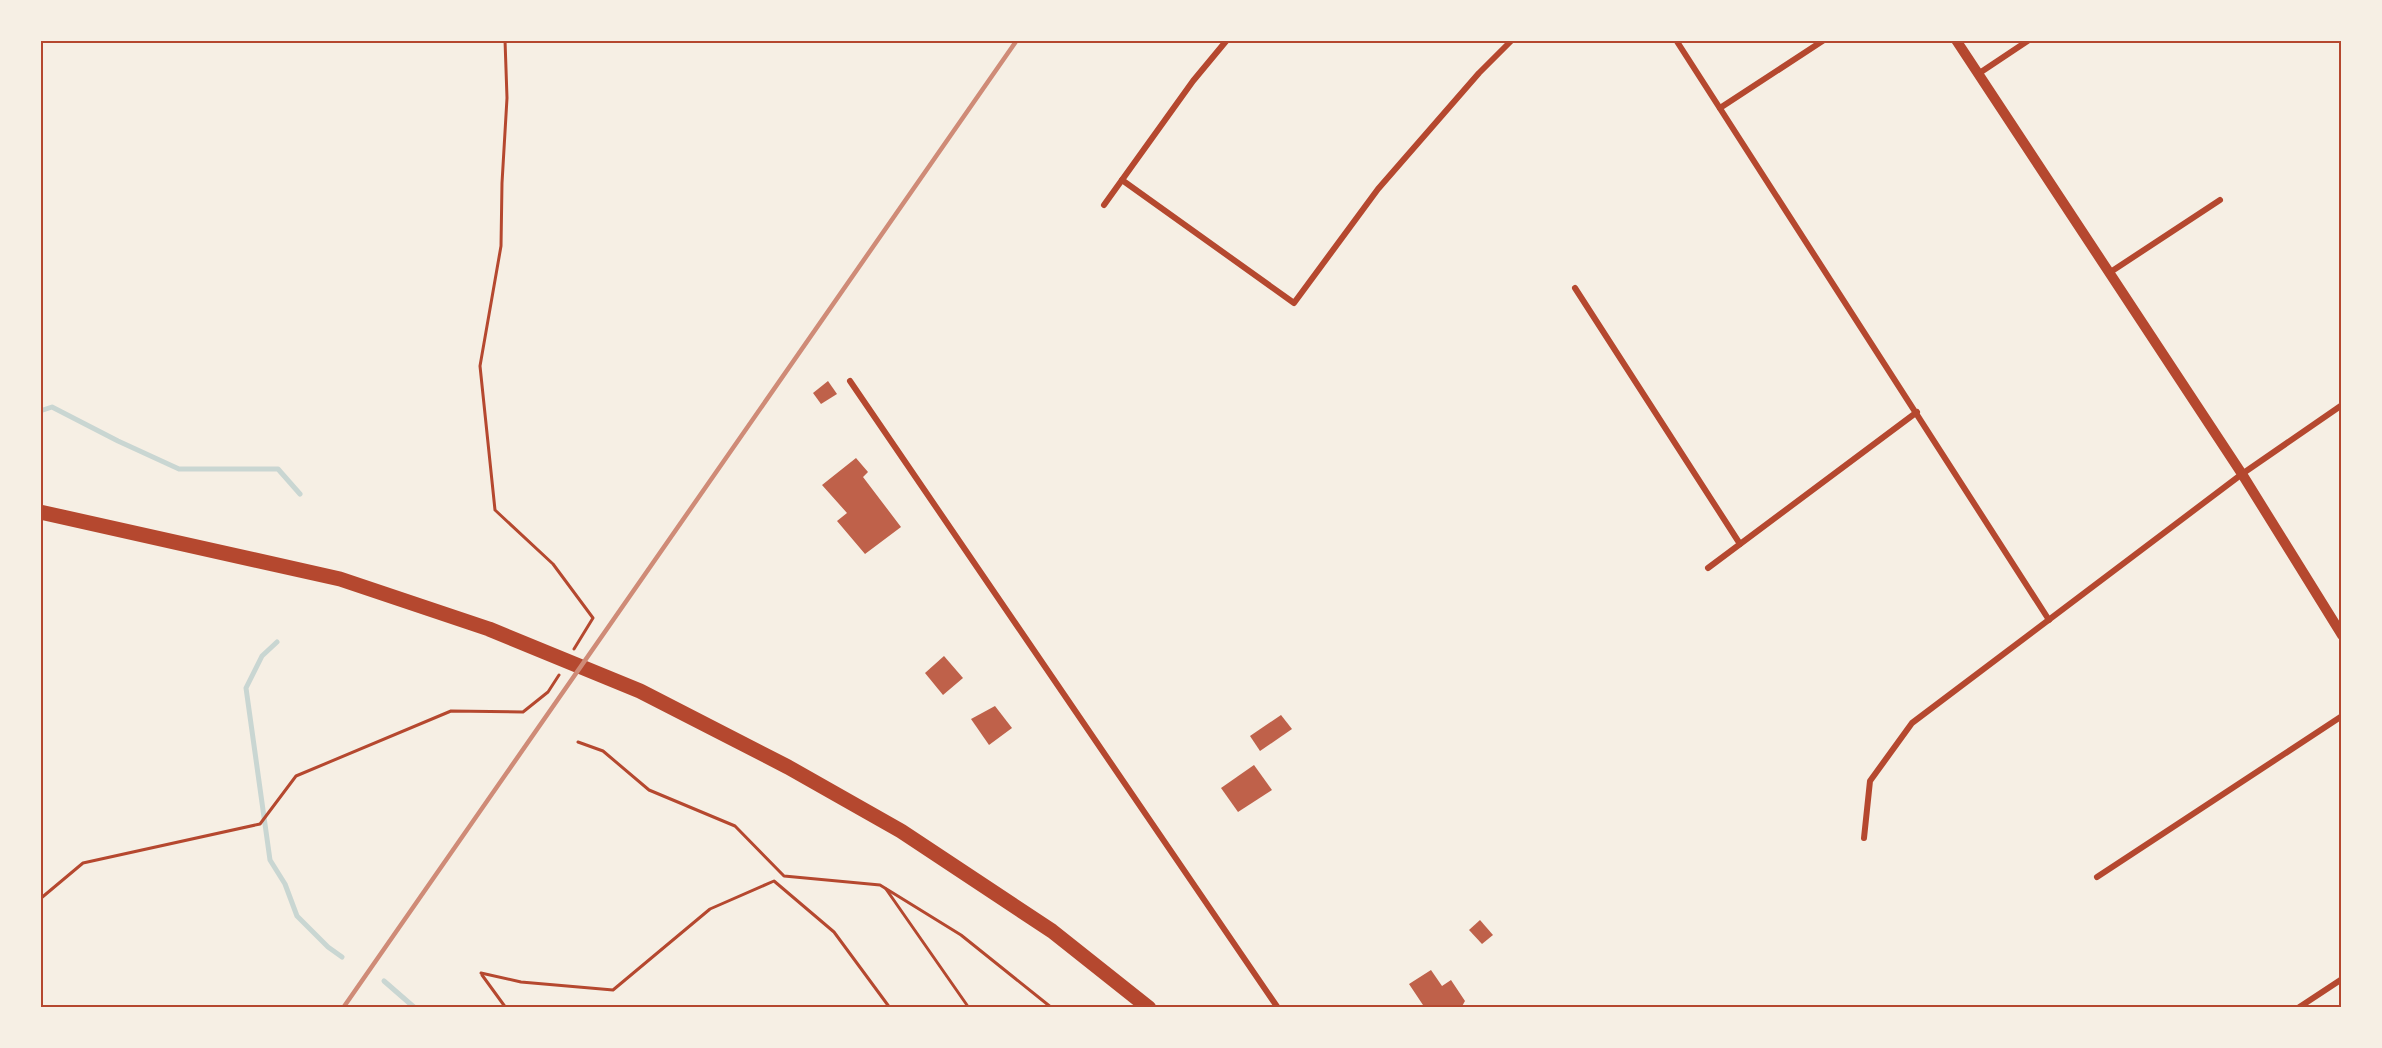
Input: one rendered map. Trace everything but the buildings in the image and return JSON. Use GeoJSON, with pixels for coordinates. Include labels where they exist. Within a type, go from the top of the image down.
{"type":"FeatureCollection","features":[{"type":"Feature","properties":{"kind":"main road"},"geometry":{"type":"LineString","coordinates":[[40,512],[116,527],[340,579],[489,629],[640,692],[788,767],[901,831],[1052,931],[1149,1008]]}},
{"type":"Feature","properties":{"kind":"street"},"geometry":{"type":"LineString","coordinates":[[1104,205],[1193,81],[1227,40]]}},
{"type":"Feature","properties":{"kind":"street"},"geometry":{"type":"LineString","coordinates":[[1122,180],[1294,303],[1378,189],[1479,73],[1512,40]]}},
{"type":"Feature","properties":{"kind":"street"},"geometry":{"type":"LineString","coordinates":[[1676,40],[2049,620]]}},
{"type":"Feature","properties":{"kind":"street"},"geometry":{"type":"LineString","coordinates":[[1720,108],[1824,40]]}},
{"type":"Feature","properties":{"kind":"street"},"geometry":{"type":"LineString","coordinates":[[1956,40],[2242,474],[2342,635]]}},
{"type":"Feature","properties":{"kind":"street"},"geometry":{"type":"LineString","coordinates":[[1978,74],[2030,40]]}},
{"type":"Feature","properties":{"kind":"street"},"geometry":{"type":"LineString","coordinates":[[2109,273],[2220,200]]}},
{"type":"Feature","properties":{"kind":"street"},"geometry":{"type":"LineString","coordinates":[[1575,288],[1740,544]]}},
{"type":"Feature","properties":{"kind":"street"},"geometry":{"type":"LineString","coordinates":[[850,381],[1278,1008]]}},
{"type":"Feature","properties":{"kind":"street"},"geometry":{"type":"LineString","coordinates":[[1864,837],[1870,781],[1912,723],[2242,474],[2342,405]]}},
{"type":"Feature","properties":{"kind":"street"},"geometry":{"type":"LineString","coordinates":[[1708,568],[1917,412]]}},
{"type":"Feature","properties":{"kind":"street"},"geometry":{"type":"LineString","coordinates":[[2097,877],[2342,716]]}},
{"type":"Feature","properties":{"kind":"street"},"geometry":{"type":"LineString","coordinates":[[2298,1008],[2342,979]]}},
{"type":"Feature","properties":{"kind":"path"},"geometry":{"type":"LineString","coordinates":[[505,40],[507,98],[501,246],[480,366],[495,510],[554,564],[593,618]]}},
{"type":"Feature","properties":{"kind":"path"},"geometry":{"type":"LineString","coordinates":[[40,898],[83,863],[260,824],[296,776],[451,711],[523,712],[548,692]]}},
{"type":"Feature","properties":{"kind":"path"},"geometry":{"type":"LineString","coordinates":[[578,742],[603,751],[649,790],[735,826],[784,876],[880,885],[961,935],[1052,1008]]}},
{"type":"Feature","properties":{"kind":"path"},"geometry":{"type":"LineString","coordinates":[[506,1008],[481,973],[521,982],[613,990],[710,909],[774,881],[834,932],[890,1008]]}},
{"type":"Feature","properties":{"kind":"path"},"geometry":{"type":"LineString","coordinates":[[885,888],[969,1008]]}},
{"type":"Feature","properties":{"kind":"waterway"},"geometry":{"type":"LineString","coordinates":[[40,411],[52,407],[179,469],[278,469],[300,494]]}},
{"type":"Feature","properties":{"kind":"waterway"},"geometry":{"type":"LineString","coordinates":[[277,642],[262,656],[246,688],[270,860],[285,884],[297,916],[328,947],[342,957]]}},
{"type":"Feature","properties":{"kind":"waterway"},"geometry":{"type":"LineString","coordinates":[[384,981],[415,1008]]}},
{"type":"Feature","properties":{"kind":"railway"},"geometry":{"type":"LineString","coordinates":[[343,1008],[1017,40]]}}]}
